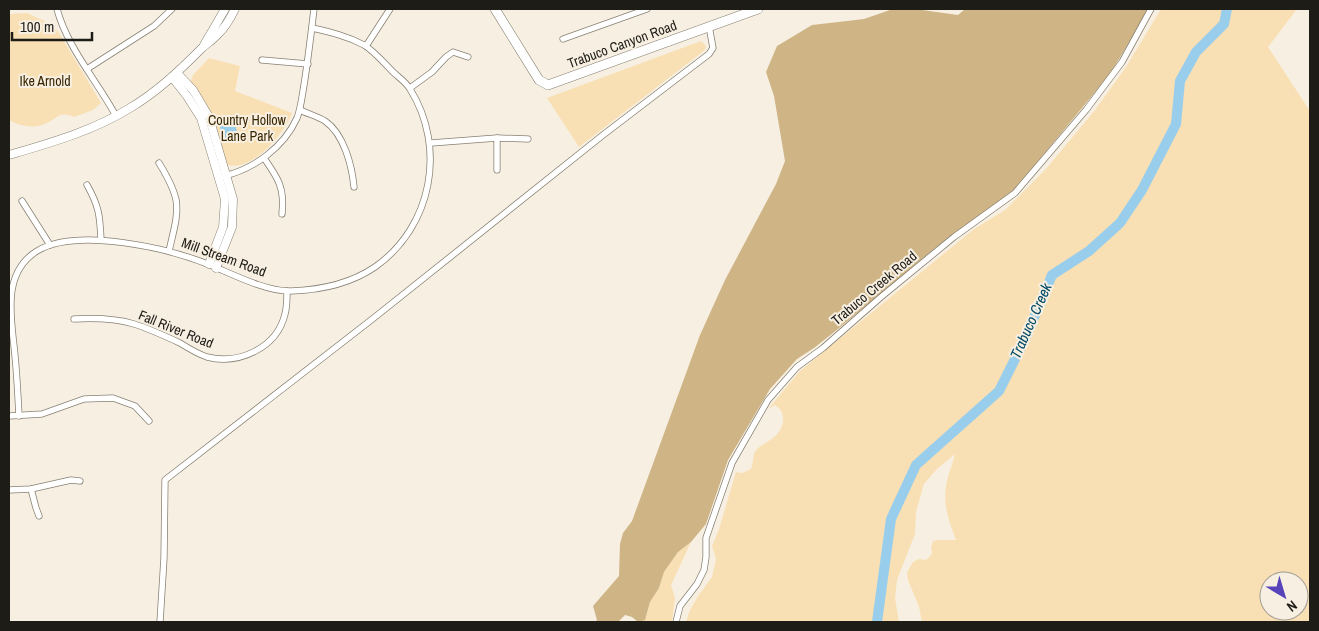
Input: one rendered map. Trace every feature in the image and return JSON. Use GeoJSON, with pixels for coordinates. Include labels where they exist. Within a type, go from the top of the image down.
{"type":"FeatureCollection","features":[{"type":"Feature","properties":{"kind":"main road","name":"Trabuco Canyon Road"},"geometry":{"type":"LineString","coordinates":[[495,9],[539,80],[546,85],[758,9]]}},
{"type":"Feature","properties":{"kind":"street"},"geometry":{"type":"LineString","coordinates":[[56,9],[65,32],[116,116]]}},
{"type":"Feature","properties":{"kind":"street"},"geometry":{"type":"LineString","coordinates":[[87,69],[154,26],[172,9]]}},
{"type":"Feature","properties":{"kind":"street"},"geometry":{"type":"LineString","coordinates":[[202,48],[225,9]]}},
{"type":"Feature","properties":{"kind":"street"},"geometry":{"type":"LineString","coordinates":[[9,155],[67,138],[116,116],[144,99],[175,75],[219,34],[235,9]]}},
{"type":"Feature","properties":{"kind":"street"},"geometry":{"type":"LineString","coordinates":[[223,176],[264,158],[288,134],[300,110],[308,64],[314,9]]}},
{"type":"Feature","properties":{"kind":"street"},"geometry":{"type":"LineString","coordinates":[[366,46],[390,9]]}},
{"type":"Feature","properties":{"kind":"street"},"geometry":{"type":"LineString","coordinates":[[564,38],[647,9]]}},
{"type":"Feature","properties":{"kind":"street","name":"Trabuco Creek Road"},"geometry":{"type":"LineString","coordinates":[[676,622],[680,606],[697,584],[704,570],[706,538],[732,462],[768,400],[797,367],[830,342],[954,237],[1015,193],[1086,110],[1122,62],[1150,9]]}},
{"type":"Feature","properties":{"kind":"street"},"geometry":{"type":"LineString","coordinates":[[160,622],[166,480],[709,54],[712,48],[709,26]]}},
{"type":"Feature","properties":{"kind":"street","name":"Mill Stream Road"},"geometry":{"type":"LineString","coordinates":[[19,416],[12,356],[9,304],[12,279],[32,254],[50,245],[59,242],[102,240],[169,251],[250,282],[288,292],[324,289],[355,278],[375,267],[407,236],[427,193],[430,169],[431,143],[422,114],[410,88],[366,46],[341,35],[312,28]]}},
{"type":"Feature","properties":{"kind":"street"},"geometry":{"type":"LineString","coordinates":[[410,88],[432,72],[446,56],[453,52],[468,57]]}},
{"type":"Feature","properties":{"kind":"street"},"geometry":{"type":"LineString","coordinates":[[262,60],[308,64]]}},
{"type":"Feature","properties":{"kind":"street"},"geometry":{"type":"LineString","coordinates":[[175,75],[193,90],[210,117],[223,176],[233,199],[232,227],[212,266]]}},
{"type":"Feature","properties":{"kind":"street"},"geometry":{"type":"LineString","coordinates":[[300,110],[326,122],[339,137],[346,150],[353,173],[354,187]]}},
{"type":"Feature","properties":{"kind":"street"},"geometry":{"type":"LineString","coordinates":[[431,143],[497,138],[528,139]]}},
{"type":"Feature","properties":{"kind":"street"},"geometry":{"type":"LineString","coordinates":[[497,138],[497,170]]}},
{"type":"Feature","properties":{"kind":"street"},"geometry":{"type":"LineString","coordinates":[[264,158],[281,185],[282,214]]}},
{"type":"Feature","properties":{"kind":"street"},"geometry":{"type":"LineString","coordinates":[[159,163],[172,184],[178,205],[178,215],[169,251]]}},
{"type":"Feature","properties":{"kind":"street"},"geometry":{"type":"LineString","coordinates":[[87,185],[96,201],[100,214],[102,240]]}},
{"type":"Feature","properties":{"kind":"street"},"geometry":{"type":"LineString","coordinates":[[22,201],[50,245]]}},
{"type":"Feature","properties":{"kind":"street","name":"Fall River Road"},"geometry":{"type":"LineString","coordinates":[[74,319],[99,318],[133,324],[168,337],[206,356],[229,360],[253,353],[271,340],[279,330],[285,314],[288,292]]}},
{"type":"Feature","properties":{"kind":"street"},"geometry":{"type":"LineString","coordinates":[[9,416],[42,414],[84,399],[113,398],[134,406],[149,421]]}},
{"type":"Feature","properties":{"kind":"street"},"geometry":{"type":"LineString","coordinates":[[9,490],[31,489],[71,480],[80,482]]}},
{"type":"Feature","properties":{"kind":"street"},"geometry":{"type":"LineString","coordinates":[[31,489],[39,516]]}},
{"type":"Feature","properties":{"kind":"green space"},"geometry":{"type":"Polygon","coordinates":[[[1161,9],[1297,9],[1268,47],[1310,111],[1310,622],[922,622],[907,572],[913,562],[919,559],[926,560],[932,554],[933,541],[956,540],[948,518],[945,497],[947,481],[955,454],[937,469],[924,484],[916,512],[915,534],[897,580],[895,598],[899,622],[686,622],[698,596],[712,577],[716,559],[712,546],[736,472],[742,473],[751,469],[755,451],[773,438],[782,426],[783,417],[779,408],[775,405],[768,409],[800,371],[974,229],[1005,210],[1045,170],[1095,110],[1126,67],[1161,9]]]}},
{"type":"Feature","properties":{"kind":"green space","name":"Ike Arnold"},"geometry":{"type":"Polygon","coordinates":[[[27,13],[51,24],[59,33],[101,103],[93,110],[74,117],[65,114],[61,115],[45,124],[31,127],[9,120],[9,14],[27,13]]]}},
{"type":"Feature","properties":{"kind":"green space"},"geometry":{"type":"Polygon","coordinates":[[[701,41],[706,46],[705,50],[579,147],[547,98],[701,41]]]}},
{"type":"Feature","properties":{"kind":"green space","name":"Country Hollow Lane Park"},"geometry":{"type":"Polygon","coordinates":[[[209,58],[240,66],[235,91],[292,113],[275,140],[257,157],[247,163],[237,166],[228,165],[225,162],[214,122],[205,101],[190,82],[193,75],[209,58]]]}},
{"type":"Feature","properties":{"kind":"green space"},"geometry":{"type":"Polygon","coordinates":[[[691,542],[671,585],[675,598],[672,622],[639,622],[646,617],[650,602],[659,588],[664,572],[678,552],[691,542]]]}},
{"type":"Feature","properties":{"kind":"shaded area"},"geometry":{"type":"Polygon","coordinates":[[[915,9],[958,15],[965,9],[1149,9],[1110,74],[1011,194],[939,245],[838,329],[797,359],[770,389],[728,460],[706,524],[691,542],[678,552],[664,572],[659,588],[650,602],[645,620],[638,622],[632,617],[625,615],[618,622],[595,622],[597,620],[593,606],[619,576],[620,544],[623,533],[632,521],[700,335],[725,280],[776,184],[785,161],[774,96],[766,72],[777,46],[812,25],[864,19],[890,10],[915,9]]]}},
{"type":"Feature","properties":{"kind":"water"},"geometry":{"type":"Polygon","coordinates":[[[229,122],[230,126],[235,125],[239,141],[224,141],[219,124],[229,122]]]}},
{"type":"Feature","properties":{"kind":"waterway","name":"Trabuco Creek"},"geometry":{"type":"LineString","coordinates":[[877,622],[891,519],[916,465],[999,391],[1024,341],[1052,275],[1089,251],[1120,223],[1142,190],[1176,124],[1180,81],[1196,52],[1224,24],[1227,9]]}}]}
